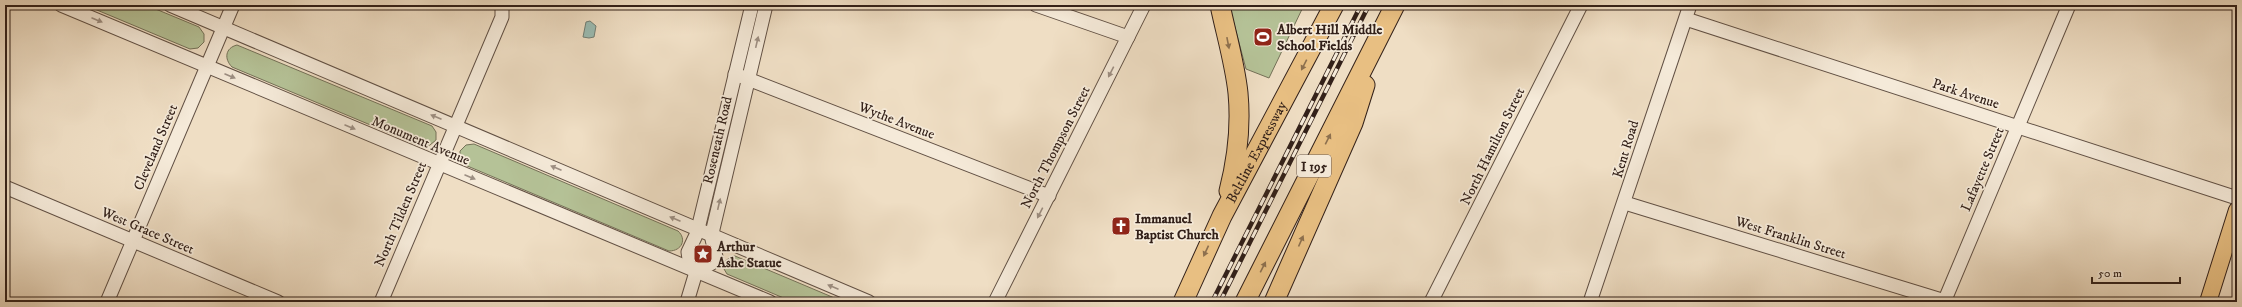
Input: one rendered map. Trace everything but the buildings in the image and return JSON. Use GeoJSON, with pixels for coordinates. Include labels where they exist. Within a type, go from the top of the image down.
{"type":"FeatureCollection","features":[{"type":"Feature","properties":{"kind":"highway"},"geometry":{"type":"LineString","coordinates":[[1220,5],[1238,92],[1239,113],[1235,162],[1222,216]]}},
{"type":"Feature","properties":{"kind":"highway","name":"Beltline Expressway"},"geometry":{"type":"LineString","coordinates":[[1183,302],[1222,216],[1289,94],[1334,5]]}},
{"type":"Feature","properties":{"kind":"highway","name":"I 195"},"geometry":{"type":"LineString","coordinates":[[1245,302],[1395,5]]}},
{"type":"Feature","properties":{"kind":"highway"},"geometry":{"type":"LineString","coordinates":[[1274,302],[1353,123],[1382,30]]}},
{"type":"Feature","properties":{"kind":"main road"},"geometry":{"type":"LineString","coordinates":[[2208,302],[2237,210]]}},
{"type":"Feature","properties":{"kind":"street","name":"Monument Avenue"},"geometry":{"type":"LineString","coordinates":[[61,5],[770,302]]}},
{"type":"Feature","properties":{"kind":"street","name":"Monument Avenue"},"geometry":{"type":"LineString","coordinates":[[170,5],[698,228],[869,302]]}},
{"type":"Feature","properties":{"kind":"street","name":"Cleveland Street"},"geometry":{"type":"LineString","coordinates":[[107,302],[233,5]]}},
{"type":"Feature","properties":{"kind":"street","name":"North Tilden Street"},"geometry":{"type":"LineString","coordinates":[[381,302],[438,164],[502,17],[502,5]]}},
{"type":"Feature","properties":{"kind":"street","name":"Roseneath Road"},"geometry":{"type":"LineString","coordinates":[[752,5],[698,228],[688,252],[689,259],[694,265],[696,272],[716,260],[717,254],[712,234],[766,5]]}},
{"type":"Feature","properties":{"kind":"street"},"geometry":{"type":"LineString","coordinates":[[1036,5],[1128,37]]}},
{"type":"Feature","properties":{"kind":"street","name":"North Thompson Street"},"geometry":{"type":"LineString","coordinates":[[995,302],[1144,5]]}},
{"type":"Feature","properties":{"kind":"street","name":"North Hamilton Street"},"geometry":{"type":"LineString","coordinates":[[1431,302],[1581,5]]}},
{"type":"Feature","properties":{"kind":"street","name":"Kent Road"},"geometry":{"type":"LineString","coordinates":[[1590,302],[1625,202],[1656,104],[1690,5]]}},
{"type":"Feature","properties":{"kind":"street","name":"Lafayette Street"},"geometry":{"type":"LineString","coordinates":[[1945,302],[2069,5]]}},
{"type":"Feature","properties":{"kind":"street","name":"Park Avenue"},"geometry":{"type":"LineString","coordinates":[[1686,19],[2237,198]]}},
{"type":"Feature","properties":{"kind":"street","name":"Wythe Avenue"},"geometry":{"type":"LineString","coordinates":[[735,74],[1049,196]]}},
{"type":"Feature","properties":{"kind":"street","name":"West Grace Street"},"geometry":{"type":"LineString","coordinates":[[5,187],[278,302]]}},
{"type":"Feature","properties":{"kind":"street","name":"West Franklin Street"},"geometry":{"type":"LineString","coordinates":[[1625,202],[1945,302]]}},
{"type":"Feature","properties":{"kind":"street"},"geometry":{"type":"LineString","coordinates":[[687,302],[696,272]]}},
{"type":"Feature","properties":{"kind":"green space"},"geometry":{"type":"Polygon","coordinates":[[[85,5],[146,5],[199,27],[204,34],[204,42],[198,48],[190,49],[85,5]]]}},
{"type":"Feature","properties":{"kind":"green space","name":"Albert Hill Middle School Fields"},"geometry":{"type":"Polygon","coordinates":[[[1229,5],[1304,5],[1269,78],[1246,69],[1229,5]]]}},
{"type":"Feature","properties":{"kind":"green space"},"geometry":{"type":"Polygon","coordinates":[[[237,45],[432,126],[436,132],[436,140],[430,145],[423,147],[232,67],[229,64],[227,54],[233,46],[237,45]]]}},
{"type":"Feature","properties":{"kind":"green space"},"geometry":{"type":"Polygon","coordinates":[[[474,144],[678,231],[681,234],[683,241],[682,244],[677,249],[669,251],[465,165],[460,159],[460,151],[466,145],[474,144]]]}},
{"type":"Feature","properties":{"kind":"green space"},"geometry":{"type":"Polygon","coordinates":[[[732,256],[844,302],[793,302],[727,274],[724,269],[724,262],[732,256]]]}},
{"type":"Feature","properties":{"kind":"water"},"geometry":{"type":"Polygon","coordinates":[[[590,21],[596,26],[594,37],[583,37],[586,22],[590,21]]]}},
{"type":"Feature","properties":{"kind":"railway"},"geometry":{"type":"LineString","coordinates":[[1212,302],[1361,5]]}},
{"type":"Feature","properties":{"kind":"railway"},"geometry":{"type":"LineString","coordinates":[[1220,302],[1369,5]]}},
{"type":"Feature","properties":{"kind":"place","name":"Albert Hill Middle School Fields"},"geometry":{"type":"Point","coordinates":[1263,37]}},
{"type":"Feature","properties":{"kind":"place","name":"Immanuel Baptist Church"},"geometry":{"type":"Point","coordinates":[1121,226]}},
{"type":"Feature","properties":{"kind":"place","name":"Arthur Ashe Statue"},"geometry":{"type":"Point","coordinates":[703,254]}}]}
